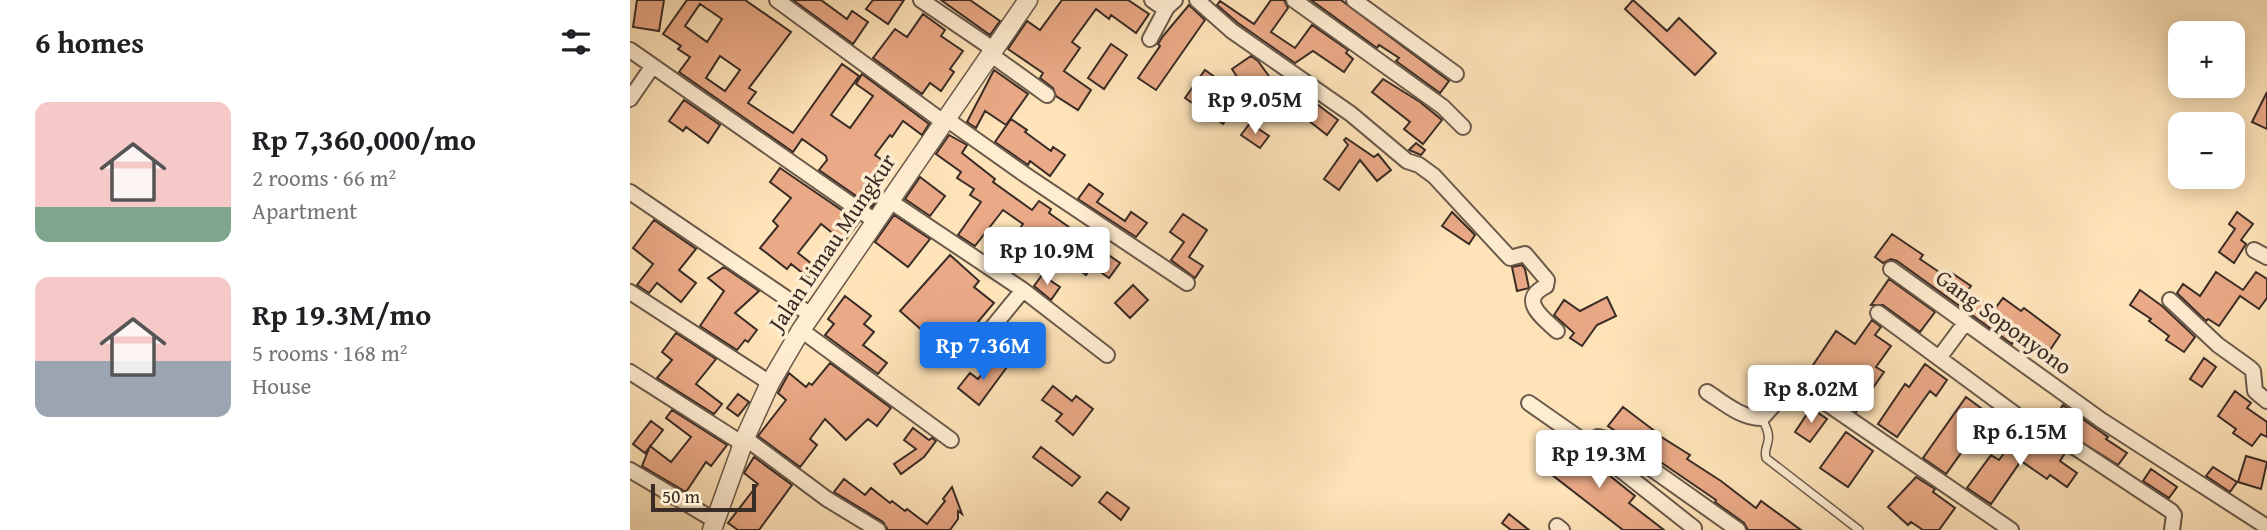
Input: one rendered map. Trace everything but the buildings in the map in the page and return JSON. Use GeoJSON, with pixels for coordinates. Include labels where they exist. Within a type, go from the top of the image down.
{"type":"FeatureCollection","features":[{"type":"Feature","properties":{"kind":"street"},"geometry":{"type":"LineString","coordinates":[[777,0],[944,120],[1187,283]]}},
{"type":"Feature","properties":{"kind":"street"},"geometry":{"type":"LineString","coordinates":[[921,0],[1047,95]]}},
{"type":"Feature","properties":{"kind":"street","name":"Jalan Limau Mungkur"},"geometry":{"type":"LineString","coordinates":[[713,525],[744,441],[771,383],[806,322],[1028,0]]}},
{"type":"Feature","properties":{"kind":"street"},"geometry":{"type":"LineString","coordinates":[[1150,39],[1170,4],[1152,0]]}},
{"type":"Feature","properties":{"kind":"street"},"geometry":{"type":"LineString","coordinates":[[1197,0],[1232,31],[1351,114],[1406,162],[1419,165],[1434,176],[1510,258],[1525,254],[1547,280],[1546,286],[1536,291],[1533,297],[1534,307],[1556,331]]}},
{"type":"Feature","properties":{"kind":"street"},"geometry":{"type":"LineString","coordinates":[[1294,0],[1443,107],[1463,127]]}},
{"type":"Feature","properties":{"kind":"street"},"geometry":{"type":"LineString","coordinates":[[1354,0],[1456,74]]}},
{"type":"Feature","properties":{"kind":"street"},"geometry":{"type":"LineString","coordinates":[[630,50],[875,220]]}},
{"type":"Feature","properties":{"kind":"street"},"geometry":{"type":"LineString","coordinates":[[630,99],[652,67]]}},
{"type":"Feature","properties":{"kind":"street"},"geometry":{"type":"LineString","coordinates":[[630,192],[806,322],[951,440]]}},
{"type":"Feature","properties":{"kind":"street"},"geometry":{"type":"LineString","coordinates":[[890,201],[1023,290],[1107,355]]}},
{"type":"Feature","properties":{"kind":"street"},"geometry":{"type":"LineString","coordinates":[[2253,250],[2267,257]]}},
{"type":"Feature","properties":{"kind":"street","name":"Gang Soponyono"},"geometry":{"type":"LineString","coordinates":[[1891,269],[2101,420],[2267,527]]}},
{"type":"Feature","properties":{"kind":"street"},"geometry":{"type":"LineString","coordinates":[[973,351],[1023,290]]}},
{"type":"Feature","properties":{"kind":"street"},"geometry":{"type":"LineString","coordinates":[[630,292],[771,383]]}},
{"type":"Feature","properties":{"kind":"street"},"geometry":{"type":"LineString","coordinates":[[2170,300],[2218,345],[2250,368],[2255,391],[2267,401]]}},
{"type":"Feature","properties":{"kind":"street"},"geometry":{"type":"LineString","coordinates":[[1878,313],[2039,432],[2055,435],[2076,447],[2171,510],[2174,515],[2172,530]]}},
{"type":"Feature","properties":{"kind":"street"},"geometry":{"type":"LineString","coordinates":[[1938,358],[1965,323]]}},
{"type":"Feature","properties":{"kind":"street"},"geometry":{"type":"LineString","coordinates":[[630,372],[744,441],[827,499],[878,530]]}},
{"type":"Feature","properties":{"kind":"street"},"geometry":{"type":"LineString","coordinates":[[1707,392],[1745,415],[1762,418],[1792,385],[1800,385],[2011,530]]}},
{"type":"Feature","properties":{"kind":"street"},"geometry":{"type":"LineString","coordinates":[[1529,403],[1589,444],[1693,529],[1707,509]]}},
{"type":"Feature","properties":{"kind":"street"},"geometry":{"type":"LineString","coordinates":[[1589,444],[1598,437],[1611,440],[1738,530]]}},
{"type":"Feature","properties":{"kind":"street"},"geometry":{"type":"LineString","coordinates":[[630,470],[713,525]]}},
{"type":"Feature","properties":{"kind":"lane"},"geometry":{"type":"LineString","coordinates":[[1762,418],[1769,432],[1764,453],[1766,458],[1859,530]]}}]}
